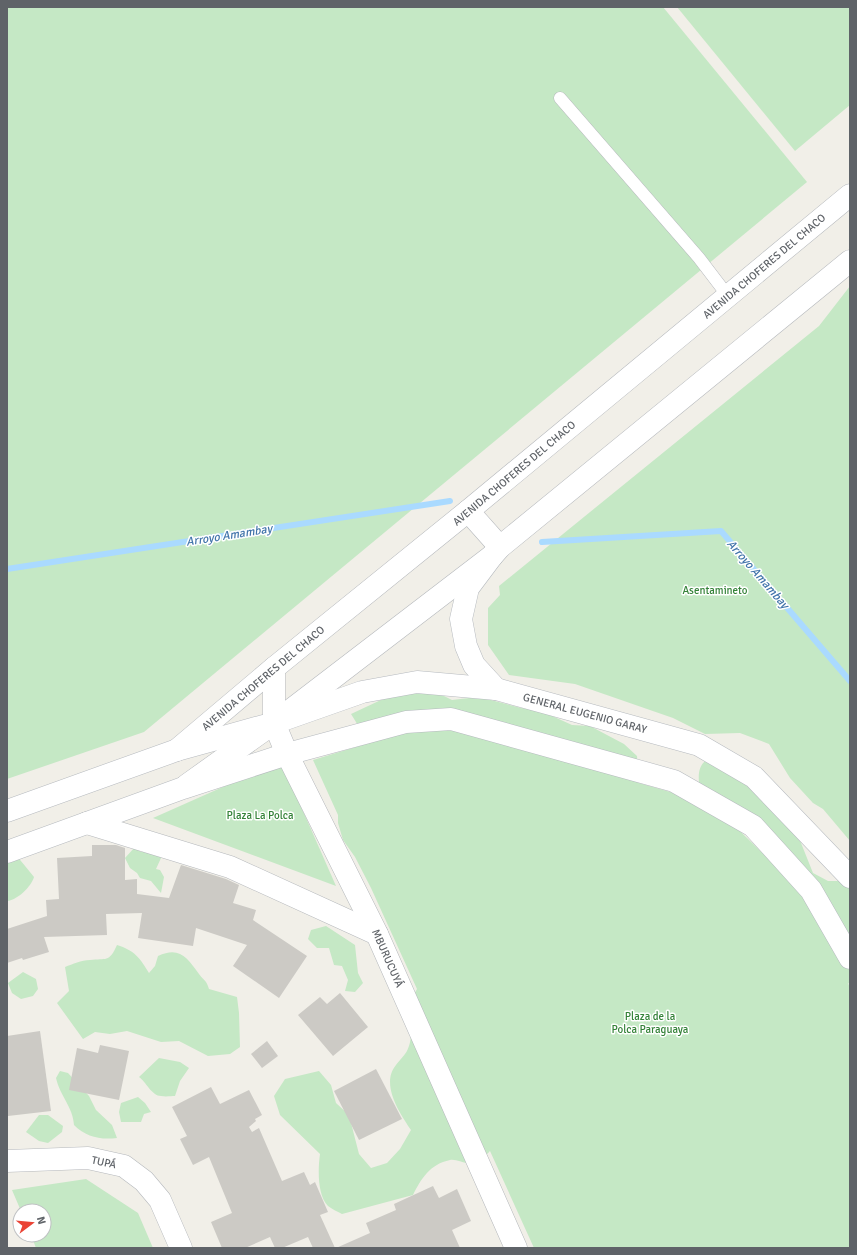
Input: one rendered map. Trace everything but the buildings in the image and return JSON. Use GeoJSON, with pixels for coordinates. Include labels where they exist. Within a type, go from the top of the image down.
{"type":"FeatureCollection","features":[{"type":"Feature","properties":{"kind":"street","name":"AVENIDA CHOFERES DEL CHACO"},"geometry":{"type":"LineString","coordinates":[[177,750],[274,668],[468,511],[850,195]]}},
{"type":"Feature","properties":{"kind":"street","name":"AVENIDA CHOFERES DEL CHACO"},"geometry":{"type":"LineString","coordinates":[[7,852],[183,788],[274,722],[496,552],[850,261]]}},
{"type":"Feature","properties":{"kind":"street"},"geometry":{"type":"LineString","coordinates":[[468,511],[496,552],[468,588],[461,619],[466,646],[474,665],[496,689]]}},
{"type":"Feature","properties":{"kind":"street","name":"MBURUCUYÁ"},"geometry":{"type":"LineString","coordinates":[[274,668],[274,722],[287,754],[377,934],[516,1248]]}},
{"type":"Feature","properties":{"kind":"street","name":"GENERAL EUGENIO GARAY"},"geometry":{"type":"LineString","coordinates":[[274,722],[362,692],[417,682],[496,689],[699,745],[754,777],[850,877]]}},
{"type":"Feature","properties":{"kind":"street"},"geometry":{"type":"LineString","coordinates":[[183,788],[287,754],[406,722],[451,719],[674,781],[753,826],[811,890],[850,958]]}},
{"type":"Feature","properties":{"kind":"street","name":"AVENIDA CHOFERES DEL CHACO"},"geometry":{"type":"LineString","coordinates":[[7,811],[177,750],[274,722]]}},
{"type":"Feature","properties":{"kind":"street"},"geometry":{"type":"LineString","coordinates":[[86,823],[230,867],[377,934]]}},
{"type":"Feature","properties":{"kind":"street","name":"TUPÁ"},"geometry":{"type":"LineString","coordinates":[[7,1161],[88,1158],[124,1166],[144,1181],[160,1200],[180,1248]]}},
{"type":"Feature","properties":{"kind":"lane"},"geometry":{"type":"LineString","coordinates":[[560,98],[699,258],[728,296]]}},
{"type":"Feature","properties":{"kind":"green space"},"geometry":{"type":"Polygon","coordinates":[[[7,7],[663,7],[807,182],[144,732],[7,779],[7,7]]]}},
{"type":"Feature","properties":{"kind":"green space"},"geometry":{"type":"Polygon","coordinates":[[[677,7],[850,7],[850,105],[795,151],[677,7]]]}},
{"type":"Feature","properties":{"kind":"green space","name":"Asentamineto"},"geometry":{"type":"Polygon","coordinates":[[[850,286],[850,841],[823,809],[813,803],[790,778],[769,744],[740,733],[705,734],[673,718],[575,684],[509,675],[488,645],[488,608],[500,595],[499,586],[819,326],[850,286]]]}},
{"type":"Feature","properties":{"kind":"green space","name":"Plaza de la Polca Paraguaya"},"geometry":{"type":"Polygon","coordinates":[[[418,690],[436,692],[452,700],[469,698],[487,699],[521,708],[539,710],[572,725],[590,726],[624,744],[637,756],[639,783],[712,804],[786,876],[791,873],[700,793],[699,772],[701,767],[707,759],[720,751],[799,838],[813,873],[828,881],[846,881],[850,883],[850,984],[848,983],[850,988],[850,1248],[534,1248],[490,1151],[483,1157],[468,1163],[450,1160],[437,1165],[427,1173],[419,1183],[413,1195],[342,1214],[328,1206],[324,1201],[319,1181],[320,1154],[280,1115],[274,1096],[285,1079],[319,1071],[331,1085],[336,1103],[349,1115],[359,1154],[371,1168],[387,1163],[400,1149],[411,1130],[393,1099],[390,1081],[396,1065],[409,1046],[411,1036],[410,1012],[412,1001],[417,989],[371,888],[355,857],[343,840],[338,823],[338,815],[313,760],[369,743],[351,714],[383,699],[418,690]]]}},
{"type":"Feature","properties":{"kind":"green space","name":"Plaza La Polca"},"geometry":{"type":"Polygon","coordinates":[[[281,761],[336,886],[153,818],[281,761]]]}},
{"type":"Feature","properties":{"kind":"green space"},"geometry":{"type":"Polygon","coordinates":[[[7,847],[12,850],[34,877],[24,892],[16,898],[8,901],[7,847]]]}},
{"type":"Feature","properties":{"kind":"green space"},"geometry":{"type":"Polygon","coordinates":[[[135,847],[141,852],[155,852],[161,858],[156,869],[160,870],[164,877],[161,893],[151,881],[140,878],[137,873],[130,868],[125,858],[135,847]]]}},
{"type":"Feature","properties":{"kind":"green space"},"geometry":{"type":"Polygon","coordinates":[[[326,926],[355,945],[358,973],[363,983],[355,992],[345,991],[348,980],[342,966],[334,965],[329,948],[317,948],[308,939],[311,930],[326,926]]]}},
{"type":"Feature","properties":{"kind":"green space"},"geometry":{"type":"Polygon","coordinates":[[[117,945],[128,949],[136,955],[149,973],[155,966],[158,956],[172,952],[182,955],[191,963],[206,982],[209,989],[237,997],[240,1047],[230,1054],[208,1056],[179,1041],[161,1042],[127,1031],[110,1034],[95,1032],[83,1039],[57,1003],[69,991],[65,967],[77,962],[109,957],[112,955],[117,945]]]}},
{"type":"Feature","properties":{"kind":"green space"},"geometry":{"type":"Polygon","coordinates":[[[23,972],[36,979],[38,989],[33,996],[21,999],[12,993],[8,983],[23,972]]]}},
{"type":"Feature","properties":{"kind":"green space"},"geometry":{"type":"Polygon","coordinates":[[[159,1058],[180,1062],[189,1068],[180,1081],[175,1096],[155,1094],[139,1077],[159,1058]]]}},
{"type":"Feature","properties":{"kind":"green space"},"geometry":{"type":"Polygon","coordinates":[[[60,1071],[68,1073],[89,1096],[96,1110],[112,1125],[117,1138],[94,1137],[83,1132],[74,1125],[69,1107],[60,1090],[56,1078],[60,1071]]]}},
{"type":"Feature","properties":{"kind":"green space"},"geometry":{"type":"Polygon","coordinates":[[[138,1097],[145,1103],[151,1112],[144,1114],[141,1122],[121,1122],[119,1112],[121,1103],[138,1097]]]}},
{"type":"Feature","properties":{"kind":"green space"},"geometry":{"type":"Polygon","coordinates":[[[39,1115],[48,1115],[63,1126],[62,1132],[48,1143],[39,1141],[26,1132],[39,1115]]]}},
{"type":"Feature","properties":{"kind":"green space"},"geometry":{"type":"Polygon","coordinates":[[[86,1179],[138,1213],[153,1248],[36,1248],[34,1243],[52,1243],[52,1203],[18,1203],[12,1190],[86,1179]]]}},
{"type":"Feature","properties":{"kind":"waterway","name":"Arroyo Amambay"},"geometry":{"type":"LineString","coordinates":[[7,569],[450,501]]}},
{"type":"Feature","properties":{"kind":"waterway","name":"Arroyo Amambay"},"geometry":{"type":"LineString","coordinates":[[542,542],[721,531],[850,681]]}}]}
